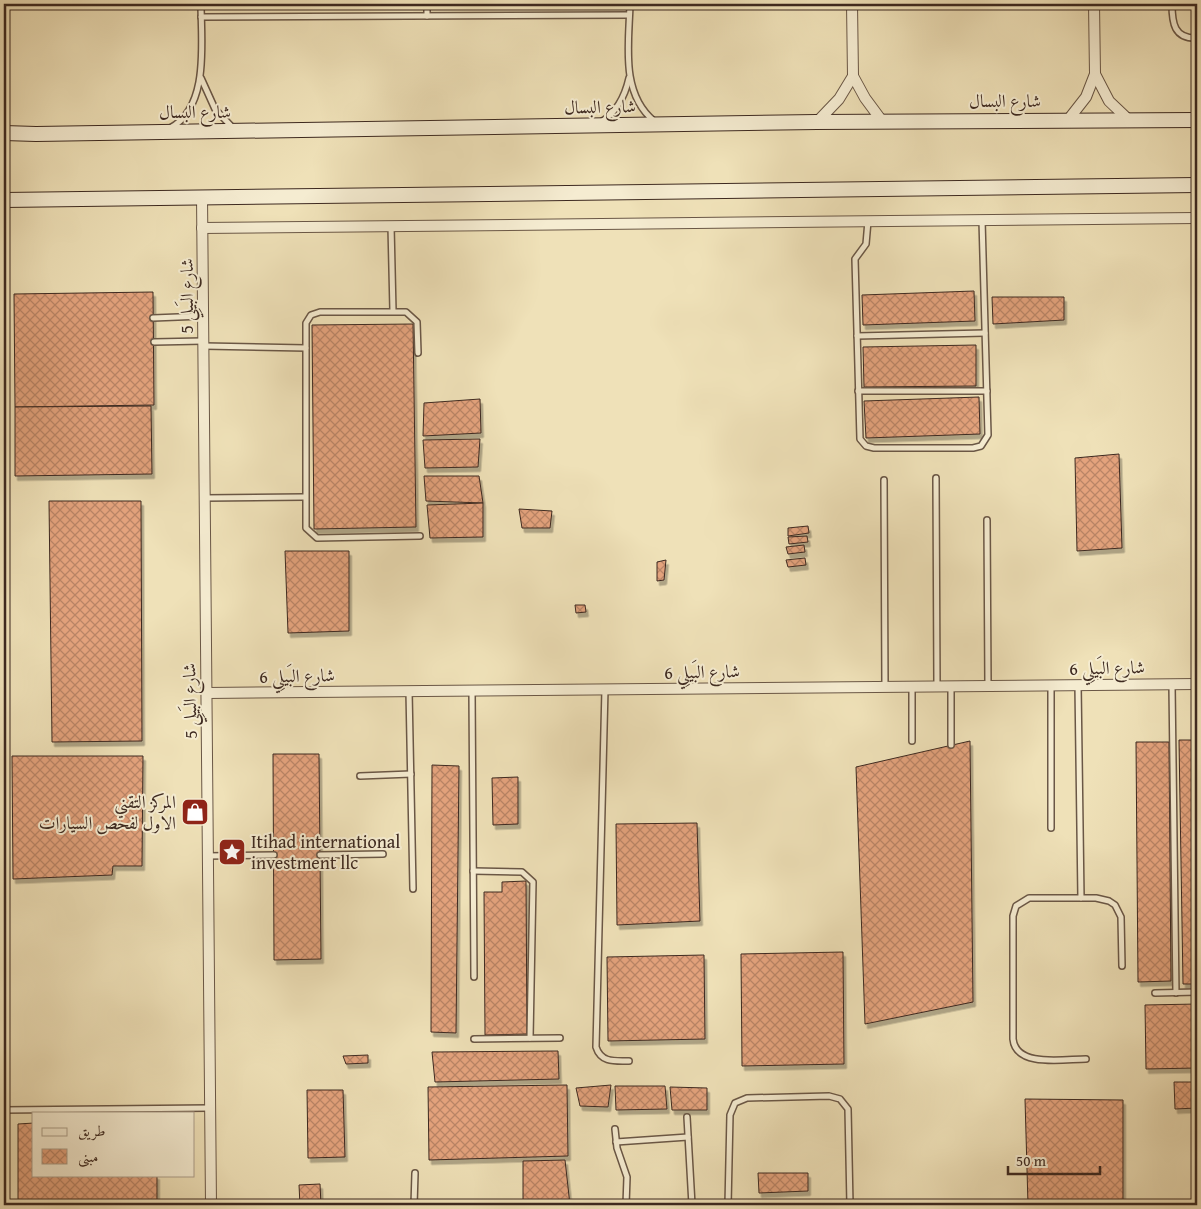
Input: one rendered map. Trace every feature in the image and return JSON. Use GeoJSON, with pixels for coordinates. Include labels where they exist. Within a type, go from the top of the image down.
{"type":"FeatureCollection","features":[{"type":"Feature","properties":{"kind":"street"},"geometry":{"type":"LineString","coordinates":[[852,4],[853,76],[865,98],[882,121]]}},
{"type":"Feature","properties":{"kind":"street"},"geometry":{"type":"LineString","coordinates":[[1068,120],[1086,97],[1095,74],[1094,4]]}},
{"type":"Feature","properties":{"kind":"street"},"geometry":{"type":"LineString","coordinates":[[1095,74],[1110,101],[1129,120]]}},
{"type":"Feature","properties":{"kind":"street"},"geometry":{"type":"LineString","coordinates":[[817,122],[838,99],[853,76]]}},
{"type":"Feature","properties":{"kind":"street","name":"شارع البسال"},"geometry":{"type":"LineString","coordinates":[[4,133],[882,121],[1197,120]]}},
{"type":"Feature","properties":{"kind":"street"},"geometry":{"type":"LineString","coordinates":[[4,200],[202,196],[1197,185]]}},
{"type":"Feature","properties":{"kind":"street","name":"شارع البَيلِي 5"},"geometry":{"type":"LineString","coordinates":[[202,196],[211,1205]]}},
{"type":"Feature","properties":{"kind":"street"},"geometry":{"type":"LineString","coordinates":[[202,228],[1197,218]]}},
{"type":"Feature","properties":{"kind":"street","name":"شارع البَيلِي 6"},"geometry":{"type":"LineString","coordinates":[[207,693],[1197,684]]}},
{"type":"Feature","properties":{"kind":"lane"},"geometry":{"type":"LineString","coordinates":[[163,131],[174,125],[188,110],[201,77],[201,4]]}},
{"type":"Feature","properties":{"kind":"lane"},"geometry":{"type":"LineString","coordinates":[[427,4],[427,16]]}},
{"type":"Feature","properties":{"kind":"lane"},"geometry":{"type":"LineString","coordinates":[[630,4],[631,88],[638,103],[658,124]]}},
{"type":"Feature","properties":{"kind":"lane"},"geometry":{"type":"LineString","coordinates":[[1172,4],[1172,24],[1175,30],[1186,37],[1197,38]]}},
{"type":"Feature","properties":{"kind":"lane"},"geometry":{"type":"LineString","coordinates":[[201,17],[629,15]]}},
{"type":"Feature","properties":{"kind":"lane"},"geometry":{"type":"LineString","coordinates":[[597,125],[618,106],[627,88],[630,72]]}},
{"type":"Feature","properties":{"kind":"lane"},"geometry":{"type":"LineString","coordinates":[[201,77],[215,109],[237,131]]}},
{"type":"Feature","properties":{"kind":"lane"},"geometry":{"type":"LineString","coordinates":[[868,221],[866,244],[855,259],[860,439],[866,446],[874,448],[972,448],[981,446],[988,435],[982,220]]}},
{"type":"Feature","properties":{"kind":"lane"},"geometry":{"type":"LineString","coordinates":[[391,226],[394,311]]}},
{"type":"Feature","properties":{"kind":"lane"},"geometry":{"type":"LineString","coordinates":[[418,353],[418,327],[415,317],[406,312],[315,313],[306,323],[304,497],[308,533],[317,538],[420,536]]}},
{"type":"Feature","properties":{"kind":"lane"},"geometry":{"type":"LineString","coordinates":[[154,318],[203,316]]}},
{"type":"Feature","properties":{"kind":"lane"},"geometry":{"type":"LineString","coordinates":[[857,336],[985,334]]}},
{"type":"Feature","properties":{"kind":"lane"},"geometry":{"type":"LineString","coordinates":[[154,342],[306,348]]}},
{"type":"Feature","properties":{"kind":"lane"},"geometry":{"type":"LineString","coordinates":[[858,391],[987,391]]}},
{"type":"Feature","properties":{"kind":"lane"},"geometry":{"type":"LineString","coordinates":[[936,478],[937,686]]}},
{"type":"Feature","properties":{"kind":"lane"},"geometry":{"type":"LineString","coordinates":[[884,480],[886,687]]}},
{"type":"Feature","properties":{"kind":"lane"},"geometry":{"type":"LineString","coordinates":[[205,498],[304,497]]}},
{"type":"Feature","properties":{"kind":"lane"},"geometry":{"type":"LineString","coordinates":[[987,520],[988,686]]}},
{"type":"Feature","properties":{"kind":"lane"},"geometry":{"type":"LineString","coordinates":[[1172,684],[1176,993]]}},
{"type":"Feature","properties":{"kind":"lane"},"geometry":{"type":"LineString","coordinates":[[1050,685],[1051,828]]}},
{"type":"Feature","properties":{"kind":"lane"},"geometry":{"type":"LineString","coordinates":[[1078,685],[1081,898]]}},
{"type":"Feature","properties":{"kind":"lane"},"geometry":{"type":"LineString","coordinates":[[912,686],[912,741]]}},
{"type":"Feature","properties":{"kind":"lane"},"geometry":{"type":"LineString","coordinates":[[951,686],[951,745]]}},
{"type":"Feature","properties":{"kind":"lane"},"geometry":{"type":"LineString","coordinates":[[605,689],[596,1047],[600,1055],[607,1060],[629,1061]]}},
{"type":"Feature","properties":{"kind":"lane"},"geometry":{"type":"LineString","coordinates":[[409,691],[414,889]]}},
{"type":"Feature","properties":{"kind":"lane"},"geometry":{"type":"LineString","coordinates":[[472,691],[474,977]]}},
{"type":"Feature","properties":{"kind":"lane"},"geometry":{"type":"LineString","coordinates":[[360,776],[411,774]]}},
{"type":"Feature","properties":{"kind":"lane"},"geometry":{"type":"LineString","coordinates":[[320,855],[383,854]]}},
{"type":"Feature","properties":{"kind":"lane"},"geometry":{"type":"LineString","coordinates":[[208,856],[274,855]]}},
{"type":"Feature","properties":{"kind":"lane"},"geometry":{"type":"LineString","coordinates":[[473,871],[522,872],[527,874],[533,882],[530,1038]]}},
{"type":"Feature","properties":{"kind":"lane"},"geometry":{"type":"LineString","coordinates":[[1086,1059],[1028,1059],[1016,1049],[1014,1039],[1013,916],[1016,906],[1029,898],[1103,898],[1115,905],[1122,923],[1122,966]]}},
{"type":"Feature","properties":{"kind":"lane"},"geometry":{"type":"LineString","coordinates":[[1155,994],[1197,992]]}},
{"type":"Feature","properties":{"kind":"lane"},"geometry":{"type":"LineString","coordinates":[[474,1039],[560,1038]]}},
{"type":"Feature","properties":{"kind":"lane"},"geometry":{"type":"LineString","coordinates":[[728,1205],[730,1115],[735,1103],[747,1098],[828,1096],[840,1099],[845,1104],[849,1115],[850,1205]]}},
{"type":"Feature","properties":{"kind":"lane"},"geometry":{"type":"LineString","coordinates":[[4,1110],[210,1108]]}},
{"type":"Feature","properties":{"kind":"lane"},"geometry":{"type":"LineString","coordinates":[[687,1117],[692,1205]]}},
{"type":"Feature","properties":{"kind":"lane"},"geometry":{"type":"LineString","coordinates":[[615,1129],[618,1155],[626,1171],[626,1205]]}},
{"type":"Feature","properties":{"kind":"lane"},"geometry":{"type":"LineString","coordinates":[[616,1142],[688,1137]]}},
{"type":"Feature","properties":{"kind":"lane"},"geometry":{"type":"LineString","coordinates":[[414,1205],[415,1172]]}},
{"type":"Feature","properties":{"kind":"building"},"geometry":{"type":"Polygon","coordinates":[[[974,291],[975,321],[863,325],[862,295],[974,291]]]}},
{"type":"Feature","properties":{"kind":"building"},"geometry":{"type":"Polygon","coordinates":[[[153,292],[154,405],[15,407],[14,294],[153,292]]]}},
{"type":"Feature","properties":{"kind":"building"},"geometry":{"type":"Polygon","coordinates":[[[992,297],[1064,297],[1064,320],[993,324],[992,297]]]}},
{"type":"Feature","properties":{"kind":"building"},"geometry":{"type":"Polygon","coordinates":[[[413,324],[416,527],[314,529],[312,325],[413,324]]]}},
{"type":"Feature","properties":{"kind":"building"},"geometry":{"type":"Polygon","coordinates":[[[976,345],[976,386],[864,387],[863,347],[976,345]]]}},
{"type":"Feature","properties":{"kind":"building"},"geometry":{"type":"Polygon","coordinates":[[[979,397],[980,434],[866,438],[864,401],[979,397]]]}},
{"type":"Feature","properties":{"kind":"building"},"geometry":{"type":"Polygon","coordinates":[[[480,399],[481,433],[423,436],[424,403],[480,399]]]}},
{"type":"Feature","properties":{"kind":"building"},"geometry":{"type":"Polygon","coordinates":[[[151,406],[152,474],[15,476],[15,407],[151,406]]]}},
{"type":"Feature","properties":{"kind":"building"},"geometry":{"type":"Polygon","coordinates":[[[480,439],[478,467],[425,468],[423,440],[480,439]]]}},
{"type":"Feature","properties":{"kind":"building"},"geometry":{"type":"Polygon","coordinates":[[[1119,454],[1122,548],[1077,551],[1075,458],[1119,454]]]}},
{"type":"Feature","properties":{"kind":"building"},"geometry":{"type":"Polygon","coordinates":[[[424,476],[479,476],[483,503],[426,501],[424,476]]]}},
{"type":"Feature","properties":{"kind":"building"},"geometry":{"type":"Polygon","coordinates":[[[49,501],[141,501],[142,741],[52,742],[49,501]]]}},
{"type":"Feature","properties":{"kind":"building"},"geometry":{"type":"Polygon","coordinates":[[[483,503],[483,537],[430,538],[427,505],[483,503]]]}},
{"type":"Feature","properties":{"kind":"building"},"geometry":{"type":"Polygon","coordinates":[[[519,509],[552,511],[550,528],[522,528],[519,509]]]}},
{"type":"Feature","properties":{"kind":"building"},"geometry":{"type":"Polygon","coordinates":[[[808,526],[809,533],[788,536],[788,528],[808,526]]]}},
{"type":"Feature","properties":{"kind":"building"},"geometry":{"type":"Polygon","coordinates":[[[807,536],[808,542],[789,544],[788,537],[807,536]]]}},
{"type":"Feature","properties":{"kind":"building"},"geometry":{"type":"Polygon","coordinates":[[[804,545],[805,552],[788,554],[786,547],[804,545]]]}},
{"type":"Feature","properties":{"kind":"building"},"geometry":{"type":"Polygon","coordinates":[[[285,551],[349,551],[349,631],[288,633],[285,551]]]}},
{"type":"Feature","properties":{"kind":"building"},"geometry":{"type":"Polygon","coordinates":[[[805,558],[806,565],[788,567],[786,560],[805,558]]]}},
{"type":"Feature","properties":{"kind":"building"},"geometry":{"type":"Polygon","coordinates":[[[666,560],[664,580],[657,581],[657,562],[666,560]]]}},
{"type":"Feature","properties":{"kind":"building"},"geometry":{"type":"Polygon","coordinates":[[[575,605],[585,605],[586,612],[576,613],[575,605]]]}},
{"type":"Feature","properties":{"kind":"building"},"geometry":{"type":"Polygon","coordinates":[[[1179,740],[1197,740],[1197,984],[1183,984],[1179,740]]]}},
{"type":"Feature","properties":{"kind":"building"},"geometry":{"type":"Polygon","coordinates":[[[970,741],[973,1002],[865,1024],[856,767],[970,741]]]}},
{"type":"Feature","properties":{"kind":"building"},"geometry":{"type":"Polygon","coordinates":[[[1136,742],[1169,742],[1171,981],[1138,982],[1136,742]]]}},
{"type":"Feature","properties":{"kind":"building"},"geometry":{"type":"Polygon","coordinates":[[[273,754],[319,754],[321,959],[274,960],[273,754]]]}},
{"type":"Feature","properties":{"kind":"building"},"geometry":{"type":"Polygon","coordinates":[[[12,756],[143,756],[142,866],[113,866],[112,875],[13,879],[12,756]]]}},
{"type":"Feature","properties":{"kind":"building"},"geometry":{"type":"Polygon","coordinates":[[[432,765],[459,766],[456,1033],[431,1032],[432,765]]]}},
{"type":"Feature","properties":{"kind":"building"},"geometry":{"type":"Polygon","coordinates":[[[518,777],[518,824],[493,825],[492,778],[518,777]]]}},
{"type":"Feature","properties":{"kind":"building"},"geometry":{"type":"Polygon","coordinates":[[[697,823],[700,921],[617,925],[616,824],[697,823]]]}},
{"type":"Feature","properties":{"kind":"building"},"geometry":{"type":"Polygon","coordinates":[[[526,881],[527,1034],[485,1035],[484,892],[502,892],[502,882],[526,881]]]}},
{"type":"Feature","properties":{"kind":"building"},"geometry":{"type":"Polygon","coordinates":[[[843,952],[844,1064],[742,1066],[741,954],[843,952]]]}},
{"type":"Feature","properties":{"kind":"building"},"geometry":{"type":"Polygon","coordinates":[[[704,955],[705,1039],[608,1041],[607,957],[704,955]]]}},
{"type":"Feature","properties":{"kind":"building"},"geometry":{"type":"Polygon","coordinates":[[[1197,1004],[1197,1068],[1146,1069],[1145,1005],[1197,1004]]]}},
{"type":"Feature","properties":{"kind":"building"},"geometry":{"type":"Polygon","coordinates":[[[558,1051],[559,1079],[435,1082],[432,1052],[558,1051]]]}},
{"type":"Feature","properties":{"kind":"building"},"geometry":{"type":"Polygon","coordinates":[[[368,1055],[368,1063],[346,1064],[343,1056],[368,1055]]]}},
{"type":"Feature","properties":{"kind":"building"},"geometry":{"type":"Polygon","coordinates":[[[1174,1082],[1197,1082],[1197,1108],[1175,1109],[1174,1082]]]}},
{"type":"Feature","properties":{"kind":"building"},"geometry":{"type":"Polygon","coordinates":[[[567,1085],[568,1156],[429,1160],[428,1087],[567,1085]]]}},
{"type":"Feature","properties":{"kind":"building"},"geometry":{"type":"Polygon","coordinates":[[[611,1085],[608,1107],[580,1106],[576,1088],[611,1085]]]}},
{"type":"Feature","properties":{"kind":"building"},"geometry":{"type":"Polygon","coordinates":[[[615,1086],[665,1086],[667,1109],[616,1110],[615,1086]]]}},
{"type":"Feature","properties":{"kind":"building"},"geometry":{"type":"Polygon","coordinates":[[[670,1087],[707,1088],[707,1110],[672,1110],[670,1087]]]}},
{"type":"Feature","properties":{"kind":"building"},"geometry":{"type":"Polygon","coordinates":[[[307,1090],[343,1090],[345,1157],[308,1158],[307,1090]]]}},
{"type":"Feature","properties":{"kind":"building"},"geometry":{"type":"Polygon","coordinates":[[[1025,1099],[1123,1100],[1123,1205],[1028,1205],[1025,1099]]]}},
{"type":"Feature","properties":{"kind":"building"},"geometry":{"type":"Polygon","coordinates":[[[32,1123],[32,1176],[157,1176],[157,1205],[18,1205],[18,1124],[32,1123]]]}},
{"type":"Feature","properties":{"kind":"building"},"geometry":{"type":"Polygon","coordinates":[[[565,1160],[570,1205],[523,1205],[523,1161],[565,1160]]]}},
{"type":"Feature","properties":{"kind":"building"},"geometry":{"type":"Polygon","coordinates":[[[758,1173],[808,1173],[808,1191],[759,1193],[758,1173]]]}},
{"type":"Feature","properties":{"kind":"building"},"geometry":{"type":"Polygon","coordinates":[[[320,1184],[321,1205],[300,1205],[299,1185],[320,1184]]]}},
{"type":"Feature","properties":{"kind":"building"},"geometry":{"type":"Polygon","coordinates":[[[573,1201],[610,1202],[609,1205],[573,1205],[573,1201]]]}},
{"type":"Feature","properties":{"kind":"place","name":"المركز التقني الاول لفحص السيارات"},"geometry":{"type":"Point","coordinates":[195,812]}},
{"type":"Feature","properties":{"kind":"place","name":"Itihad international investment llc"},"geometry":{"type":"Point","coordinates":[232,852]}}]}
